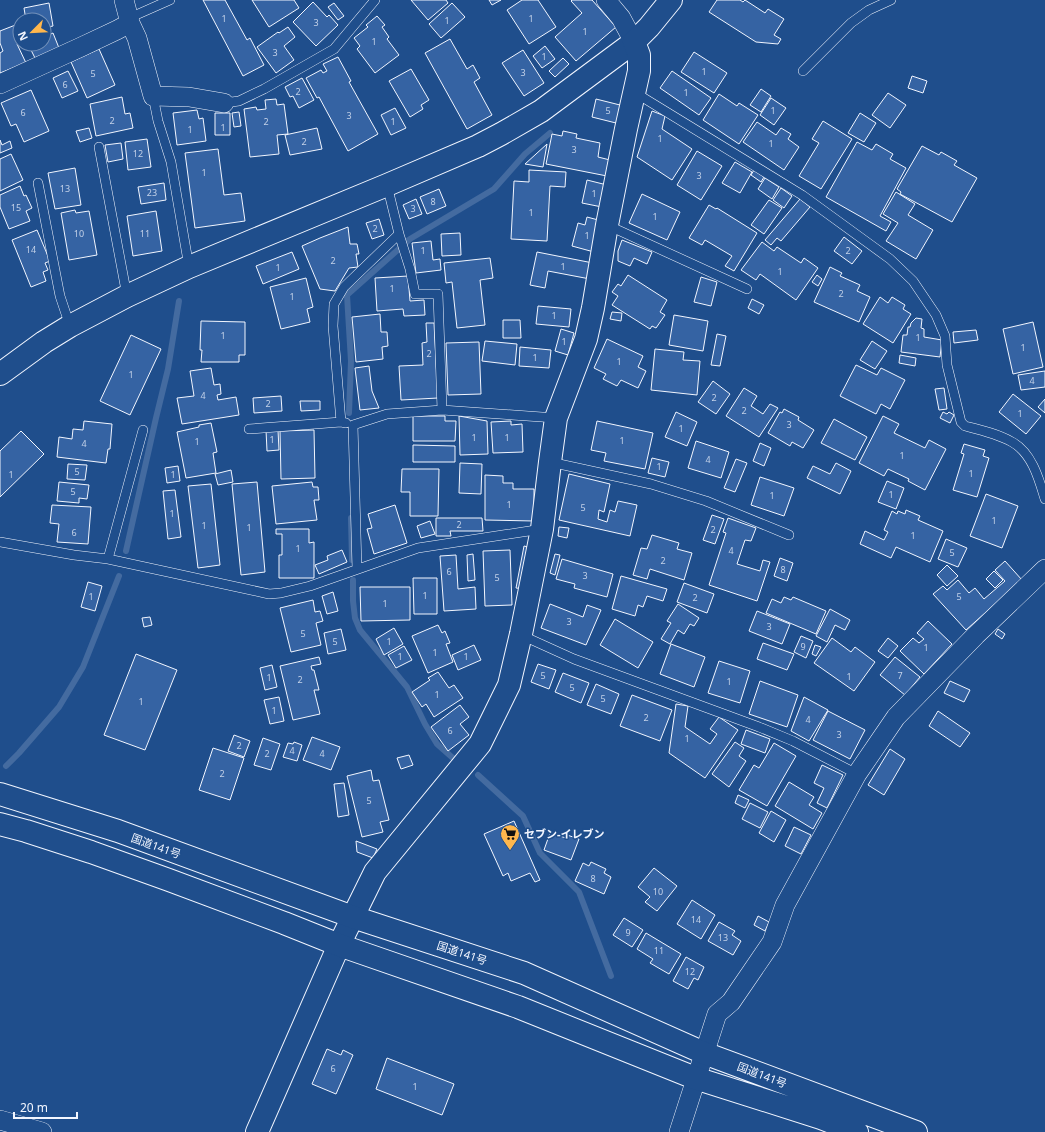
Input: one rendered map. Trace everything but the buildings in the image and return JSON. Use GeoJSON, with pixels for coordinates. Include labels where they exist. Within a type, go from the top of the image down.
{"type":"FeatureCollection","features":[{"type":"Feature","properties":{"kind":"main road"},"geometry":{"type":"LineString","coordinates":[[0,374],[38,346],[70,326],[127,296],[189,267],[387,185],[478,146],[501,134],[541,111],[634,42],[649,27],[671,0]]}},
{"type":"Feature","properties":{"kind":"main road"},"geometry":{"type":"LineString","coordinates":[[257,1132],[339,945],[375,872],[480,744],[509,685],[542,529],[556,418],[586,339],[594,308],[606,225],[639,71],[638,55],[634,42]]}},
{"type":"Feature","properties":{"kind":"main road","name":"国道141号"},"geometry":{"type":"LineString","coordinates":[[0,794],[118,832],[353,917],[524,973],[704,1053],[916,1132]]}},
{"type":"Feature","properties":{"kind":"main road","name":"国道141号"},"geometry":{"type":"LineString","coordinates":[[0,824],[91,852],[284,923],[339,945],[518,1007],[696,1078],[821,1118],[857,1132]]}},
{"type":"Feature","properties":{"kind":"street"},"geometry":{"type":"LineString","coordinates":[[124,0],[130,23],[137,38],[153,96],[189,98],[224,103]]}},
{"type":"Feature","properties":{"kind":"street"},"geometry":{"type":"LineString","coordinates":[[606,0],[620,18],[634,42]]}},
{"type":"Feature","properties":{"kind":"street"},"geometry":{"type":"LineString","coordinates":[[0,84],[95,41],[130,23]]}},
{"type":"Feature","properties":{"kind":"street"},"geometry":{"type":"LineString","coordinates":[[679,1132],[717,1014],[731,1002],[772,942],[784,905],[857,774],[896,717],[976,635],[1045,569]]}},
{"type":"Feature","properties":{"kind":"street"},"geometry":{"type":"LineString","coordinates":[[0,1120],[42,1132]]}},
{"type":"Feature","properties":{"kind":"lane"},"geometry":{"type":"LineString","coordinates":[[130,23],[136,16],[170,0]]}},
{"type":"Feature","properties":{"kind":"lane"},"geometry":{"type":"LineString","coordinates":[[224,103],[239,101],[246,98],[334,49],[375,0]]}},
{"type":"Feature","properties":{"kind":"lane"},"geometry":{"type":"LineString","coordinates":[[803,71],[851,23],[869,10],[891,0]]}},
{"type":"Feature","properties":{"kind":"lane"},"geometry":{"type":"LineString","coordinates":[[634,92],[802,195],[890,260],[913,281],[936,315],[945,336],[947,365],[961,422],[965,426],[1013,442],[1024,452],[1032,465],[1045,500]]}},
{"type":"Feature","properties":{"kind":"lane"},"geometry":{"type":"LineString","coordinates":[[153,96],[158,121],[171,162],[189,267]]}},
{"type":"Feature","properties":{"kind":"lane"},"geometry":{"type":"LineString","coordinates":[[99,147],[127,296]]}},
{"type":"Feature","properties":{"kind":"lane"},"geometry":{"type":"LineString","coordinates":[[38,183],[60,296],[70,326]]}},
{"type":"Feature","properties":{"kind":"lane"},"geometry":{"type":"LineString","coordinates":[[387,185],[410,268],[415,294],[438,294],[442,410]]}},
{"type":"Feature","properties":{"kind":"lane"},"geometry":{"type":"LineString","coordinates":[[606,225],[747,288]]}},
{"type":"Feature","properties":{"kind":"lane"},"geometry":{"type":"LineString","coordinates":[[341,422],[333,326],[334,304],[344,287],[400,236]]}},
{"type":"Feature","properties":{"kind":"lane"},"geometry":{"type":"LineString","coordinates":[[249,429],[341,422],[353,424],[387,414],[442,410],[556,418]]}},
{"type":"Feature","properties":{"kind":"lane"},"geometry":{"type":"LineString","coordinates":[[353,424],[356,569]]}},
{"type":"Feature","properties":{"kind":"lane"},"geometry":{"type":"LineString","coordinates":[[108,559],[143,430]]}},
{"type":"Feature","properties":{"kind":"lane"},"geometry":{"type":"LineString","coordinates":[[550,462],[651,484],[678,492],[706,501],[789,535]]}},
{"type":"Feature","properties":{"kind":"lane"},"geometry":{"type":"LineString","coordinates":[[0,542],[74,555],[108,559],[269,594],[281,593],[310,586],[418,548],[542,529]]}},
{"type":"Feature","properties":{"kind":"lane"},"geometry":{"type":"LineString","coordinates":[[521,634],[581,661],[793,741],[857,774]]}},
{"type":"Feature","properties":{"kind":"waterway"},"geometry":{"type":"LineString","coordinates":[[349,413],[351,361],[347,295],[410,239],[494,189],[525,154],[550,133]]}},
{"type":"Feature","properties":{"kind":"waterway"},"geometry":{"type":"LineString","coordinates":[[126,551],[168,369],[179,301]]}},
{"type":"Feature","properties":{"kind":"waterway"},"geometry":{"type":"LineString","coordinates":[[351,518],[352,560]]}},
{"type":"Feature","properties":{"kind":"waterway"},"geometry":{"type":"LineString","coordinates":[[6,766],[59,707],[83,667],[119,576]]}},
{"type":"Feature","properties":{"kind":"waterway"},"geometry":{"type":"LineString","coordinates":[[353,580],[355,618],[360,630],[407,687],[425,724],[437,744],[454,759]]}},
{"type":"Feature","properties":{"kind":"waterway"},"geometry":{"type":"LineString","coordinates":[[478,775],[523,816],[540,853],[579,892],[611,976]]}},
{"type":"Feature","properties":{"kind":"place","name":"セブン-イレブン"},"geometry":{"type":"Point","coordinates":[510,851]}}]}
